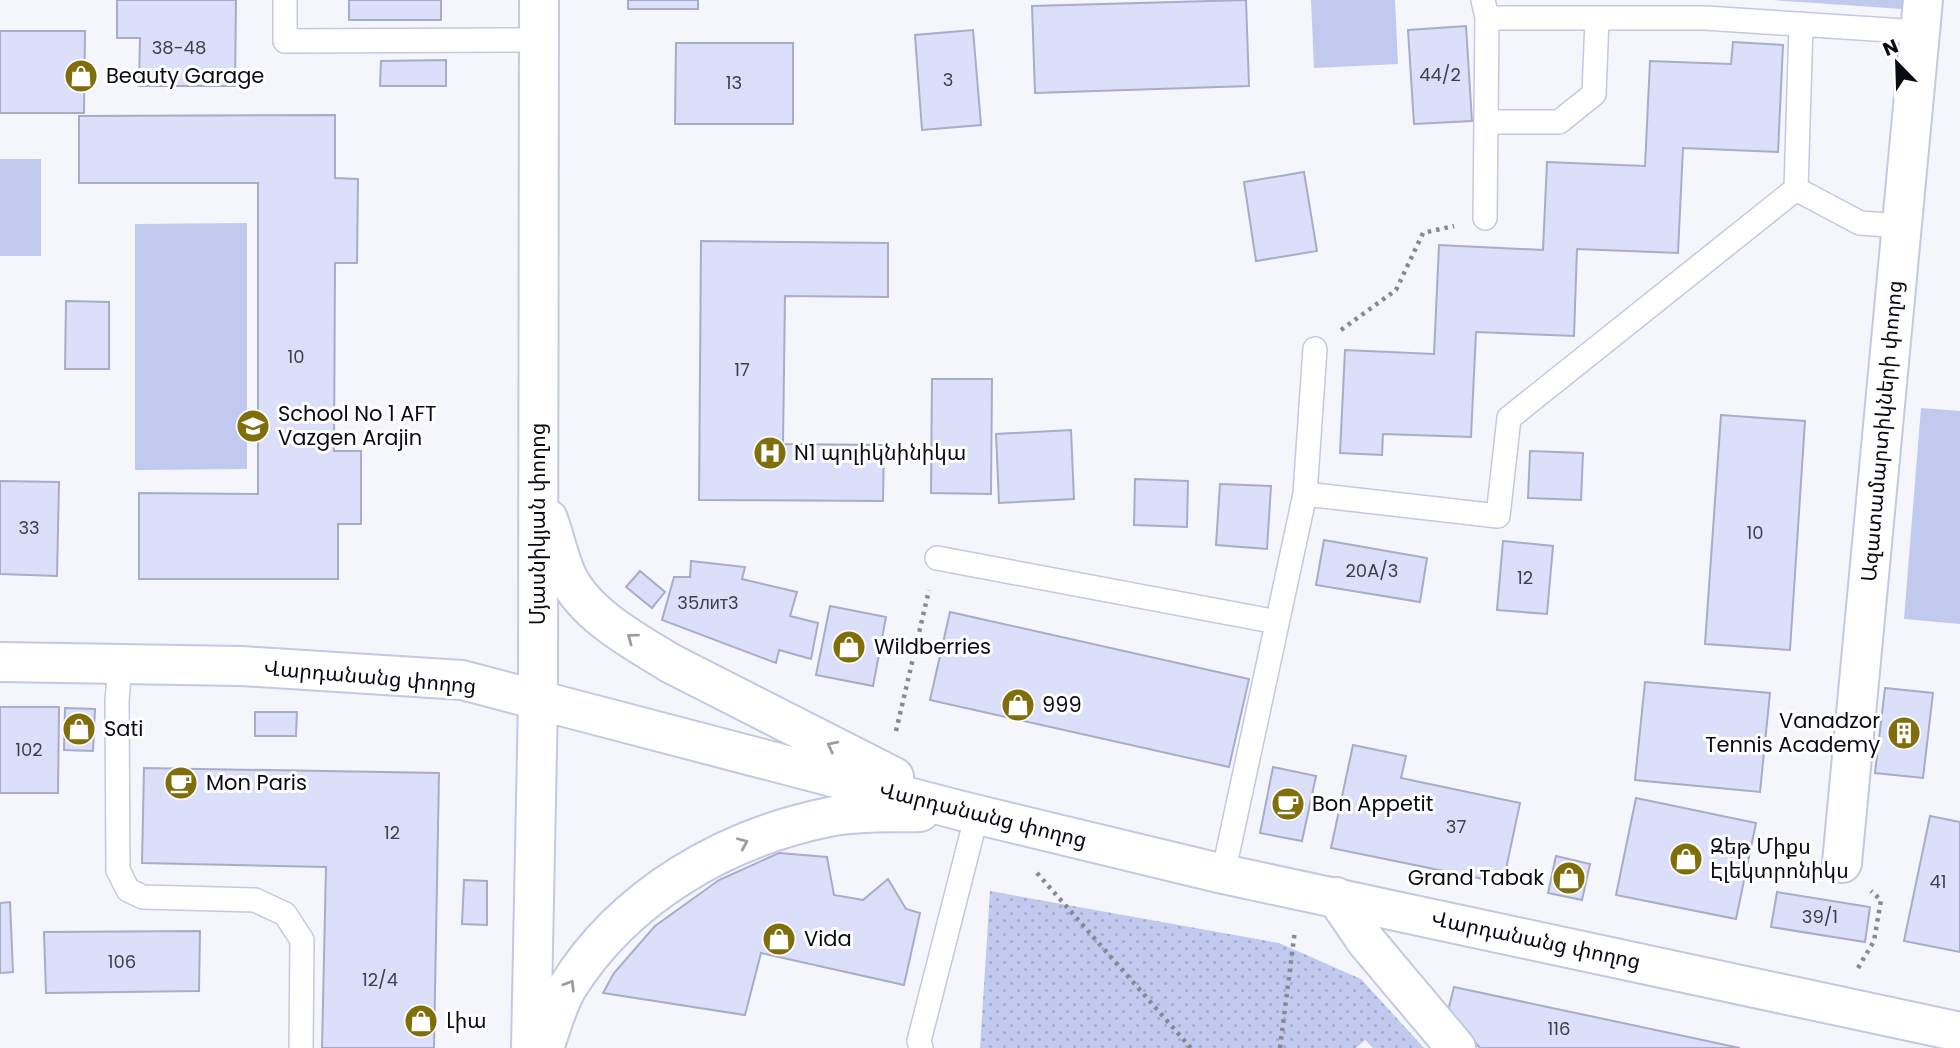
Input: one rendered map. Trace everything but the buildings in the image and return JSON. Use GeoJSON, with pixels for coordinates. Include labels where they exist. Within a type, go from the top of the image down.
{"type":"FeatureCollection","features":[{"type":"Feature","properties":{"kind":"street","name":"Մյասնիկյան փողոց"},"geometry":{"type":"LineString","coordinates":[[531,1048],[538,700],[539,0]]}},
{"type":"Feature","properties":{"kind":"street","name":"Ազատամարտիկների փողոց"},"geometry":{"type":"LineString","coordinates":[[1842,863],[1922,16]]}},
{"type":"Feature","properties":{"kind":"street"},"geometry":{"type":"LineString","coordinates":[[537,488],[568,578],[589,605],[640,644],[670,663],[968,812]]}},
{"type":"Feature","properties":{"kind":"street","name":"Վարդանանց փողոց"},"geometry":{"type":"LineString","coordinates":[[0,662],[241,666],[462,680],[968,812],[1223,874],[1960,1032]]}},
{"type":"Feature","properties":{"kind":"street"},"geometry":{"type":"LineString","coordinates":[[544,1048],[566,990],[597,946],[637,908],[678,876],[765,834],[831,816],[968,812]]}},
{"type":"Feature","properties":{"kind":"street"},"geometry":{"type":"LineString","coordinates":[[1336,897],[1366,941],[1456,1048]]}},
{"type":"Feature","properties":{"kind":"lane"},"geometry":{"type":"LineString","coordinates":[[285,0],[285,41],[538,40]]}},
{"type":"Feature","properties":{"kind":"lane"},"geometry":{"type":"LineString","coordinates":[[1485,218],[1485,9],[1597,19],[1705,18],[1801,24],[1922,16]]}},
{"type":"Feature","properties":{"kind":"lane"},"geometry":{"type":"LineString","coordinates":[[1486,122],[1559,122],[1594,94],[1597,19]]}},
{"type":"Feature","properties":{"kind":"lane"},"geometry":{"type":"LineString","coordinates":[[1305,494],[1498,516],[1509,418],[1796,189],[1801,24]]}},
{"type":"Feature","properties":{"kind":"lane"},"geometry":{"type":"LineString","coordinates":[[1796,189],[1860,223],[1901,226]]}},
{"type":"Feature","properties":{"kind":"lane"},"geometry":{"type":"LineString","coordinates":[[1223,874],[1305,494],[1315,349]]}},
{"type":"Feature","properties":{"kind":"lane"},"geometry":{"type":"LineString","coordinates":[[937,558],[1277,622]]}},
{"type":"Feature","properties":{"kind":"lane"},"geometry":{"type":"LineString","coordinates":[[120,664],[117,701],[118,870],[128,890],[143,897],[255,900],[285,914],[303,940],[301,1048]]}},
{"type":"Feature","properties":{"kind":"lane"},"geometry":{"type":"LineString","coordinates":[[921,1048],[919,1041],[968,812]]}},
{"type":"Feature","properties":{"kind":"path"},"geometry":{"type":"LineString","coordinates":[[1315,349],[1396,290],[1423,233],[1485,218]]}},
{"type":"Feature","properties":{"kind":"path"},"geometry":{"type":"LineString","coordinates":[[894,738],[937,558]]}},
{"type":"Feature","properties":{"kind":"path"},"geometry":{"type":"LineString","coordinates":[[1842,863],[1881,900],[1874,941],[1856,971]]}},
{"type":"Feature","properties":{"kind":"path"},"geometry":{"type":"LineString","coordinates":[[1030,864],[1191,1048]]}},
{"type":"Feature","properties":{"kind":"path"},"geometry":{"type":"LineString","coordinates":[[1280,1048],[1296,925]]}},
{"type":"Feature","properties":{"kind":"shaded area"},"geometry":{"type":"Polygon","coordinates":[[[1311,0],[1395,0],[1398,64],[1314,68],[1311,0]]]}},
{"type":"Feature","properties":{"kind":"shaded area"},"geometry":{"type":"Polygon","coordinates":[[[1772,0],[1903,0],[1902,9],[1772,0]]]}},
{"type":"Feature","properties":{"kind":"shaded area"},"geometry":{"type":"Polygon","coordinates":[[[0,159],[41,159],[41,256],[0,256],[0,159]]]}},
{"type":"Feature","properties":{"kind":"shaded area"},"geometry":{"type":"Polygon","coordinates":[[[247,223],[247,469],[135,470],[135,224],[247,223]]]}},
{"type":"Feature","properties":{"kind":"shaded area"},"geometry":{"type":"Polygon","coordinates":[[[1921,408],[1960,411],[1960,624],[1904,619],[1921,408]]]}},
{"type":"Feature","properties":{"kind":"shaded area"},"geometry":{"type":"Polygon","coordinates":[[[990,891],[1279,943],[1361,979],[1424,1048],[1373,1048],[1365,1040],[1356,1048],[980,1048],[990,891]]]}},
{"type":"Feature","properties":{"kind":"place","name":"Beauty Garage"},"geometry":{"type":"Point","coordinates":[81,76]}},
{"type":"Feature","properties":{"kind":"place","name":"School No 1 AFT Vazgen Arajin"},"geometry":{"type":"Point","coordinates":[253,426]}},
{"type":"Feature","properties":{"kind":"place","name":"N1 պոլիկնինիկա"},"geometry":{"type":"Point","coordinates":[770,453]}},
{"type":"Feature","properties":{"kind":"place","name":"Wildberries"},"geometry":{"type":"Point","coordinates":[849,647]}},
{"type":"Feature","properties":{"kind":"place","name":"999"},"geometry":{"type":"Point","coordinates":[1018,705]}},
{"type":"Feature","properties":{"kind":"place","name":"Sati"},"geometry":{"type":"Point","coordinates":[79,729]}},
{"type":"Feature","properties":{"kind":"place","name":"Vanadzor Tennis Academy"},"geometry":{"type":"Point","coordinates":[1904,733]}},
{"type":"Feature","properties":{"kind":"place","name":"Mon Paris"},"geometry":{"type":"Point","coordinates":[181,783]}},
{"type":"Feature","properties":{"kind":"place","name":"Bon Appetit"},"geometry":{"type":"Point","coordinates":[1288,804]}},
{"type":"Feature","properties":{"kind":"place","name":"Զեթ Միքս Էլեկտրոնիկս"},"geometry":{"type":"Point","coordinates":[1686,859]}},
{"type":"Feature","properties":{"kind":"place","name":"Grand Tabak"},"geometry":{"type":"Point","coordinates":[1569,878]}},
{"type":"Feature","properties":{"kind":"place","name":"Vida"},"geometry":{"type":"Point","coordinates":[779,939]}},
{"type":"Feature","properties":{"kind":"place","name":"Լիա"},"geometry":{"type":"Point","coordinates":[421,1021]}}]}
